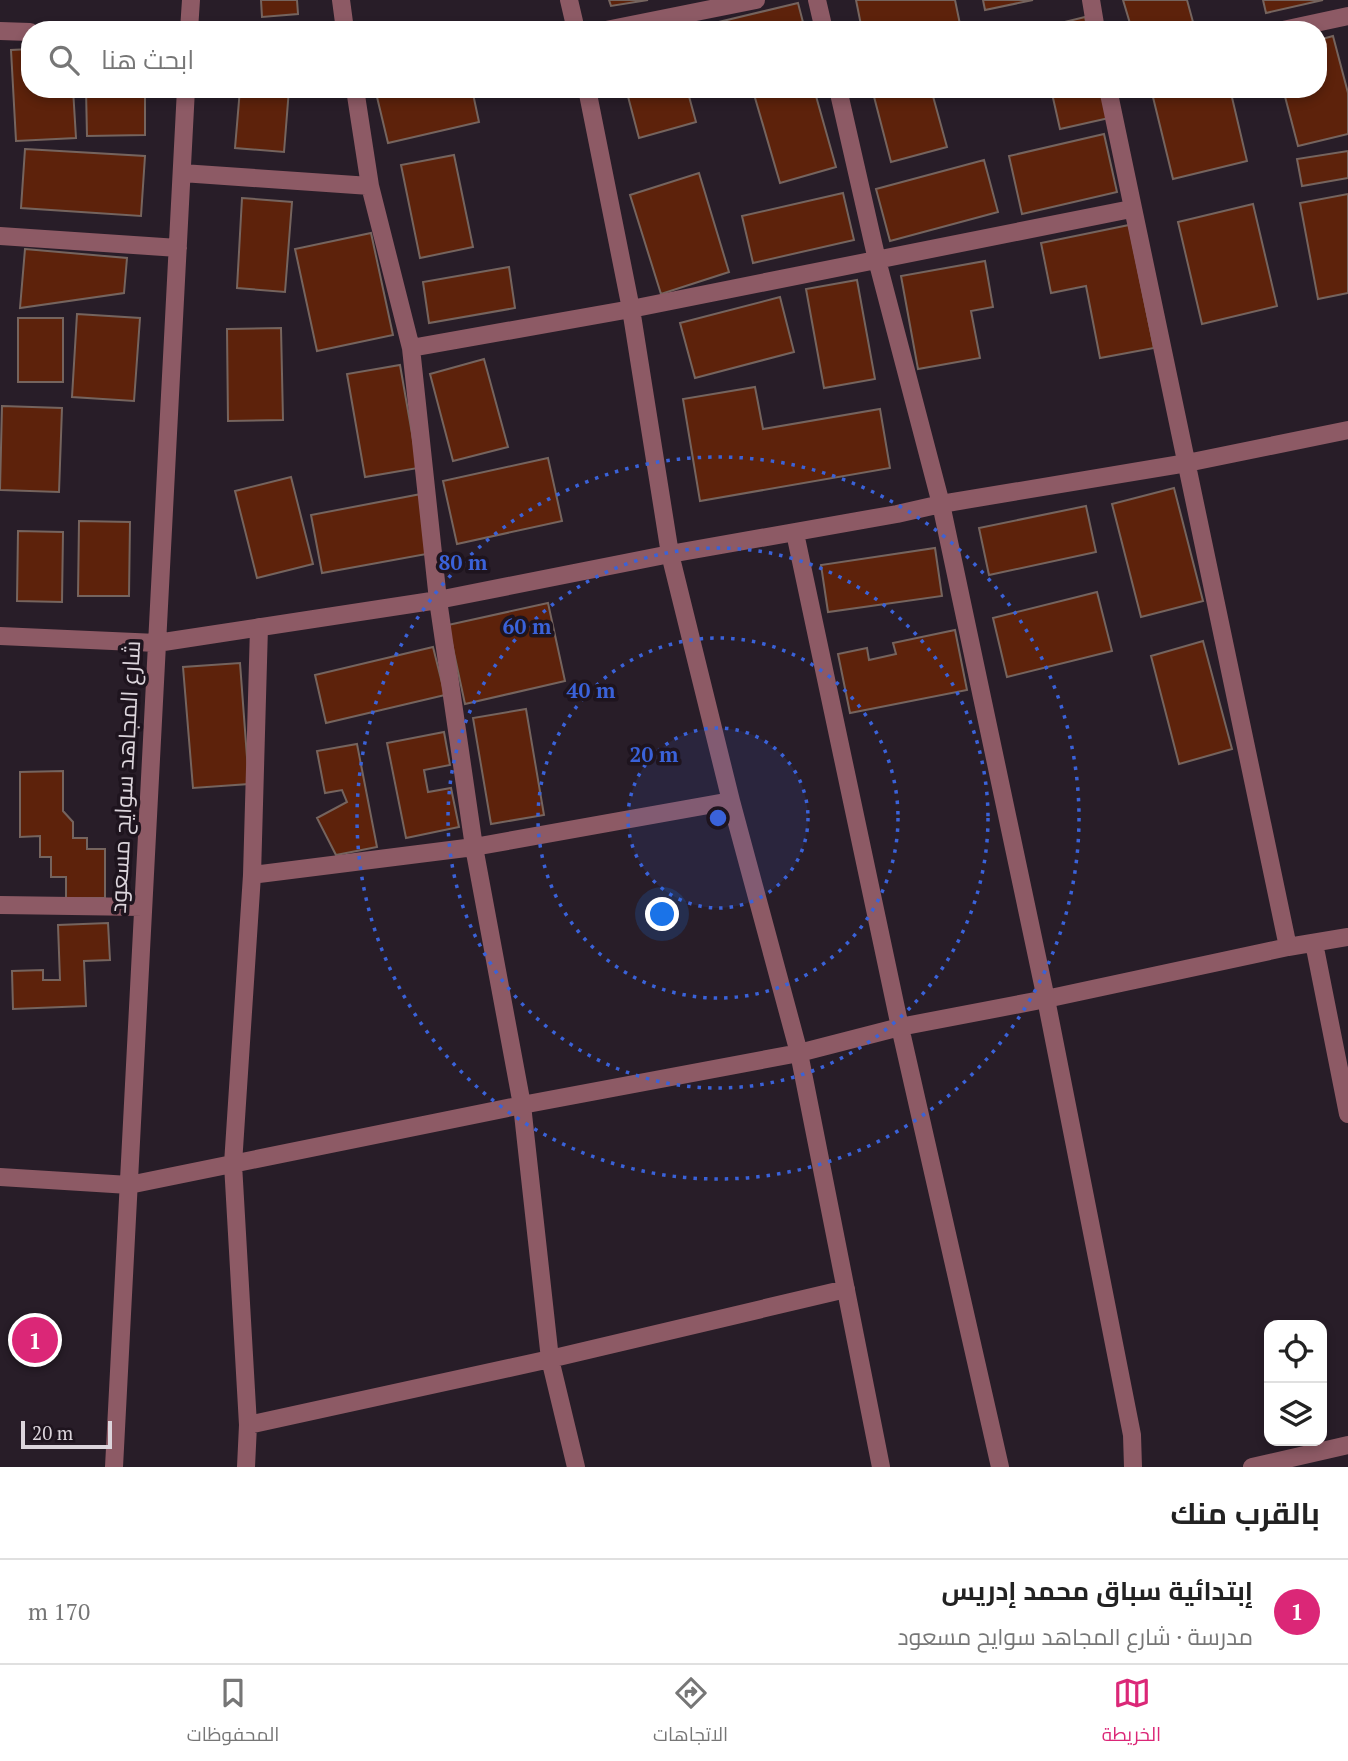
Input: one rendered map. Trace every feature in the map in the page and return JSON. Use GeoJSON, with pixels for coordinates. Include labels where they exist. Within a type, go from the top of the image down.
{"type":"FeatureCollection","features":[{"type":"Feature","properties":{"kind":"street"},"geometry":{"type":"LineString","coordinates":[[190,21],[191,0]]}},
{"type":"Feature","properties":{"kind":"street"},"geometry":{"type":"LineString","coordinates":[[341,0],[344,21]]}},
{"type":"Feature","properties":{"kind":"street"},"geometry":{"type":"LineString","coordinates":[[569,0],[574,21]]}},
{"type":"Feature","properties":{"kind":"street"},"geometry":{"type":"LineString","coordinates":[[651,21],[756,0]]}},
{"type":"Feature","properties":{"kind":"street"},"geometry":{"type":"LineString","coordinates":[[817,0],[822,21]]}},
{"type":"Feature","properties":{"kind":"street"},"geometry":{"type":"LineString","coordinates":[[1091,0],[1094,21]]}},
{"type":"Feature","properties":{"kind":"street"},"geometry":{"type":"LineString","coordinates":[[1325,21],[1348,16]]}},
{"type":"Feature","properties":{"kind":"street"},"geometry":{"type":"LineString","coordinates":[[0,31],[21,32]]}},
{"type":"Feature","properties":{"kind":"street","name":"شارع المجاهد سوايح مسعود"},"geometry":{"type":"LineString","coordinates":[[114,1467],[186,98]]}},
{"type":"Feature","properties":{"kind":"street"},"geometry":{"type":"LineString","coordinates":[[356,98],[370,186],[411,348],[438,600],[474,846],[522,1105],[550,1359],[576,1467]]}},
{"type":"Feature","properties":{"kind":"street"},"geometry":{"type":"LineString","coordinates":[[589,98],[631,309],[670,554],[731,801],[799,1053],[881,1467]]}},
{"type":"Feature","properties":{"kind":"street"},"geometry":{"type":"LineString","coordinates":[[840,98],[877,260],[941,504],[1046,999],[1132,1435],[1133,1467]]}},
{"type":"Feature","properties":{"kind":"street"},"geometry":{"type":"LineString","coordinates":[[1110,98],[1288,947]]}},
{"type":"Feature","properties":{"kind":"street"},"geometry":{"type":"LineString","coordinates":[[182,173],[370,186]]}},
{"type":"Feature","properties":{"kind":"street"},"geometry":{"type":"LineString","coordinates":[[411,348],[631,309],[1132,209]]}},
{"type":"Feature","properties":{"kind":"street"},"geometry":{"type":"LineString","coordinates":[[0,236],[178,248]]}},
{"type":"Feature","properties":{"kind":"street"},"geometry":{"type":"LineString","coordinates":[[0,636],[157,643],[438,600],[941,504],[1186,463],[1348,430]]}},
{"type":"Feature","properties":{"kind":"street"},"geometry":{"type":"LineString","coordinates":[[795,533],[900,1027],[1000,1467]]}},
{"type":"Feature","properties":{"kind":"street"},"geometry":{"type":"LineString","coordinates":[[247,1467],[248,1425],[233,1164],[252,875],[260,627]]}},
{"type":"Feature","properties":{"kind":"street"},"geometry":{"type":"LineString","coordinates":[[252,875],[474,846],[731,801]]}},
{"type":"Feature","properties":{"kind":"street"},"geometry":{"type":"LineString","coordinates":[[0,905],[143,907]]}},
{"type":"Feature","properties":{"kind":"street"},"geometry":{"type":"LineString","coordinates":[[0,1177],[129,1185],[522,1105],[799,1053],[900,1027],[1348,937]]}},
{"type":"Feature","properties":{"kind":"street"},"geometry":{"type":"LineString","coordinates":[[1314,943],[1348,1114]]}},
{"type":"Feature","properties":{"kind":"street"},"geometry":{"type":"LineString","coordinates":[[248,1425],[550,1359],[846,1289]]}},
{"type":"Feature","properties":{"kind":"street"},"geometry":{"type":"LineString","coordinates":[[1252,1467],[1348,1445]]}},
{"type":"Feature","properties":{"kind":"building"},"geometry":{"type":"Polygon","coordinates":[[[261,0],[297,0],[298,14],[262,17],[261,0]]]}},
{"type":"Feature","properties":{"kind":"building"},"geometry":{"type":"Polygon","coordinates":[[[609,0],[648,0],[611,6],[609,0]]]}},
{"type":"Feature","properties":{"kind":"building"},"geometry":{"type":"Polygon","coordinates":[[[856,0],[955,0],[959,21],[860,21],[856,0]]]}},
{"type":"Feature","properties":{"kind":"building"},"geometry":{"type":"Polygon","coordinates":[[[983,0],[1033,0],[985,10],[983,0]]]}},
{"type":"Feature","properties":{"kind":"building"},"geometry":{"type":"Polygon","coordinates":[[[1123,0],[1187,0],[1193,21],[1129,21],[1123,0]]]}},
{"type":"Feature","properties":{"kind":"building"},"geometry":{"type":"Polygon","coordinates":[[[1263,0],[1323,0],[1266,13],[1263,0]]]}},
{"type":"Feature","properties":{"kind":"building"},"geometry":{"type":"Polygon","coordinates":[[[798,3],[803,21],[723,21],[798,3]]]}},
{"type":"Feature","properties":{"kind":"building"},"geometry":{"type":"Polygon","coordinates":[[[1085,17],[1086,21],[1069,21],[1085,17]]]}},
{"type":"Feature","properties":{"kind":"building"},"geometry":{"type":"Polygon","coordinates":[[[1333,36],[1348,93],[1348,134],[1298,146],[1285,98],[1327,98],[1327,38],[1333,36]]]}},
{"type":"Feature","properties":{"kind":"building"},"geometry":{"type":"Polygon","coordinates":[[[21,49],[21,98],[74,98],[76,138],[16,141],[11,50],[21,49]]]}},
{"type":"Feature","properties":{"kind":"building"},"geometry":{"type":"Polygon","coordinates":[[[86,98],[145,98],[145,135],[87,136],[86,98]]]}},
{"type":"Feature","properties":{"kind":"building"},"geometry":{"type":"Polygon","coordinates":[[[239,98],[288,98],[284,152],[235,148],[239,98]]]}},
{"type":"Feature","properties":{"kind":"building"},"geometry":{"type":"Polygon","coordinates":[[[377,98],[474,98],[479,122],[388,143],[377,98]]]}},
{"type":"Feature","properties":{"kind":"building"},"geometry":{"type":"Polygon","coordinates":[[[628,98],[689,98],[696,122],[639,138],[628,98]]]}},
{"type":"Feature","properties":{"kind":"building"},"geometry":{"type":"Polygon","coordinates":[[[755,98],[817,98],[836,167],[780,183],[755,98]]]}},
{"type":"Feature","properties":{"kind":"building"},"geometry":{"type":"Polygon","coordinates":[[[874,98],[933,98],[947,147],[891,162],[874,98]]]}},
{"type":"Feature","properties":{"kind":"building"},"geometry":{"type":"Polygon","coordinates":[[[1053,98],[1104,98],[1109,118],[1060,129],[1053,98]]]}},
{"type":"Feature","properties":{"kind":"building"},"geometry":{"type":"Polygon","coordinates":[[[1153,98],[1232,98],[1247,161],[1173,179],[1153,98]]]}},
{"type":"Feature","properties":{"kind":"building"},"geometry":{"type":"Polygon","coordinates":[[[1104,134],[1117,192],[1022,214],[1009,156],[1104,134]]]}},
{"type":"Feature","properties":{"kind":"building"},"geometry":{"type":"Polygon","coordinates":[[[25,149],[145,156],[141,216],[21,208],[25,149]]]}},
{"type":"Feature","properties":{"kind":"building"},"geometry":{"type":"Polygon","coordinates":[[[1348,151],[1348,178],[1302,186],[1297,159],[1348,151]]]}},
{"type":"Feature","properties":{"kind":"building"},"geometry":{"type":"Polygon","coordinates":[[[454,155],[473,247],[420,258],[401,165],[454,155]]]}},
{"type":"Feature","properties":{"kind":"building"},"geometry":{"type":"Polygon","coordinates":[[[984,160],[998,212],[890,241],[876,189],[984,160]]]}},
{"type":"Feature","properties":{"kind":"building"},"geometry":{"type":"Polygon","coordinates":[[[699,173],[729,272],[661,294],[630,195],[699,173]]]}},
{"type":"Feature","properties":{"kind":"building"},"geometry":{"type":"Polygon","coordinates":[[[843,193],[854,240],[753,263],[742,216],[843,193]]]}},
{"type":"Feature","properties":{"kind":"building"},"geometry":{"type":"Polygon","coordinates":[[[1348,194],[1348,293],[1318,299],[1300,203],[1348,194]]]}},
{"type":"Feature","properties":{"kind":"building"},"geometry":{"type":"Polygon","coordinates":[[[242,198],[292,202],[285,292],[237,288],[242,198]]]}},
{"type":"Feature","properties":{"kind":"building"},"geometry":{"type":"Polygon","coordinates":[[[1253,204],[1277,306],[1202,324],[1178,222],[1253,204]]]}},
{"type":"Feature","properties":{"kind":"building"},"geometry":{"type":"Polygon","coordinates":[[[1129,225],[1154,348],[1100,358],[1086,286],[1051,293],[1041,243],[1129,225]]]}},
{"type":"Feature","properties":{"kind":"building"},"geometry":{"type":"Polygon","coordinates":[[[371,233],[393,335],[317,351],[295,249],[371,233]]]}},
{"type":"Feature","properties":{"kind":"building"},"geometry":{"type":"Polygon","coordinates":[[[25,249],[127,258],[124,293],[20,308],[25,249]]]}},
{"type":"Feature","properties":{"kind":"building"},"geometry":{"type":"Polygon","coordinates":[[[985,261],[993,307],[971,311],[980,358],[918,369],[901,276],[985,261]]]}},
{"type":"Feature","properties":{"kind":"building"},"geometry":{"type":"Polygon","coordinates":[[[509,267],[515,308],[429,323],[423,282],[509,267]]]}},
{"type":"Feature","properties":{"kind":"building"},"geometry":{"type":"Polygon","coordinates":[[[857,280],[875,379],[824,388],[806,289],[857,280]]]}},
{"type":"Feature","properties":{"kind":"building"},"geometry":{"type":"Polygon","coordinates":[[[780,297],[794,352],[695,378],[680,323],[780,297]]]}},
{"type":"Feature","properties":{"kind":"building"},"geometry":{"type":"Polygon","coordinates":[[[77,314],[140,318],[134,401],[72,397],[77,314]]]}},
{"type":"Feature","properties":{"kind":"building"},"geometry":{"type":"Polygon","coordinates":[[[18,318],[63,318],[63,382],[18,382],[18,318]]]}},
{"type":"Feature","properties":{"kind":"building"},"geometry":{"type":"Polygon","coordinates":[[[281,328],[283,420],[228,421],[227,329],[281,328]]]}},
{"type":"Feature","properties":{"kind":"building"},"geometry":{"type":"Polygon","coordinates":[[[484,359],[508,447],[453,461],[430,374],[484,359]]]}},
{"type":"Feature","properties":{"kind":"building"},"geometry":{"type":"Polygon","coordinates":[[[400,365],[418,468],[365,477],[347,374],[400,365]]]}},
{"type":"Feature","properties":{"kind":"building"},"geometry":{"type":"Polygon","coordinates":[[[755,387],[763,429],[880,409],[890,468],[700,501],[683,399],[755,387]]]}},
{"type":"Feature","properties":{"kind":"building"},"geometry":{"type":"Polygon","coordinates":[[[2,406],[62,408],[59,492],[0,490],[2,406]]]}},
{"type":"Feature","properties":{"kind":"building"},"geometry":{"type":"Polygon","coordinates":[[[548,458],[562,521],[457,544],[443,481],[548,458]]]}},
{"type":"Feature","properties":{"kind":"building"},"geometry":{"type":"Polygon","coordinates":[[[291,477],[313,564],[257,578],[235,491],[291,477]]]}},
{"type":"Feature","properties":{"kind":"building"},"geometry":{"type":"Polygon","coordinates":[[[1174,488],[1203,601],[1141,617],[1112,504],[1174,488]]]}},
{"type":"Feature","properties":{"kind":"building"},"geometry":{"type":"Polygon","coordinates":[[[421,494],[432,553],[322,573],[311,515],[421,494]]]}},
{"type":"Feature","properties":{"kind":"building"},"geometry":{"type":"Polygon","coordinates":[[[1086,506],[1096,552],[989,575],[979,528],[1086,506]]]}},
{"type":"Feature","properties":{"kind":"building"},"geometry":{"type":"Polygon","coordinates":[[[79,521],[130,522],[129,596],[78,596],[79,521]]]}},
{"type":"Feature","properties":{"kind":"building"},"geometry":{"type":"Polygon","coordinates":[[[18,531],[63,532],[62,602],[17,601],[18,531]]]}},
{"type":"Feature","properties":{"kind":"building"},"geometry":{"type":"Polygon","coordinates":[[[935,548],[942,596],[828,612],[821,565],[935,548]]]}},
{"type":"Feature","properties":{"kind":"building"},"geometry":{"type":"Polygon","coordinates":[[[1097,592],[1112,651],[1007,677],[993,618],[1097,592]]]}},
{"type":"Feature","properties":{"kind":"building"},"geometry":{"type":"Polygon","coordinates":[[[548,603],[565,681],[465,704],[448,625],[548,603]]]}},
{"type":"Feature","properties":{"kind":"building"},"geometry":{"type":"Polygon","coordinates":[[[955,630],[967,690],[850,713],[838,654],[867,648],[869,660],[896,654],[893,643],[955,630]]]}},
{"type":"Feature","properties":{"kind":"building"},"geometry":{"type":"Polygon","coordinates":[[[1203,641],[1232,749],[1179,764],[1151,656],[1203,641]]]}},
{"type":"Feature","properties":{"kind":"building"},"geometry":{"type":"Polygon","coordinates":[[[433,647],[445,695],[326,723],[315,675],[433,647]]]}},
{"type":"Feature","properties":{"kind":"building"},"geometry":{"type":"Polygon","coordinates":[[[240,663],[249,784],[193,788],[183,667],[240,663]]]}},
{"type":"Feature","properties":{"kind":"building"},"geometry":{"type":"Polygon","coordinates":[[[526,709],[544,815],[491,824],[473,718],[526,709]]]}},
{"type":"Feature","properties":{"kind":"building"},"geometry":{"type":"Polygon","coordinates":[[[444,732],[450,765],[424,770],[428,792],[451,788],[459,827],[406,838],[387,743],[444,732]]]}},
{"type":"Feature","properties":{"kind":"building"},"geometry":{"type":"Polygon","coordinates":[[[357,744],[377,847],[336,855],[317,818],[347,802],[342,790],[325,793],[317,751],[357,744]]]}},
{"type":"Feature","properties":{"kind":"building"},"geometry":{"type":"Polygon","coordinates":[[[63,771],[63,811],[73,822],[73,838],[87,838],[87,849],[105,849],[105,898],[66,898],[66,877],[51,877],[51,857],[40,857],[40,836],[20,837],[20,772],[63,771]]]}},
{"type":"Feature","properties":{"kind":"building"},"geometry":{"type":"Polygon","coordinates":[[[108,923],[110,960],[84,961],[86,1006],[13,1009],[12,971],[43,970],[43,980],[60,980],[58,925],[108,923]]]}},
{"type":"Feature","properties":{"kind":"place","name":"إبتدائية سباق محمد إدريس"},"geometry":{"type":"Point","coordinates":[35,1340]}}]}
